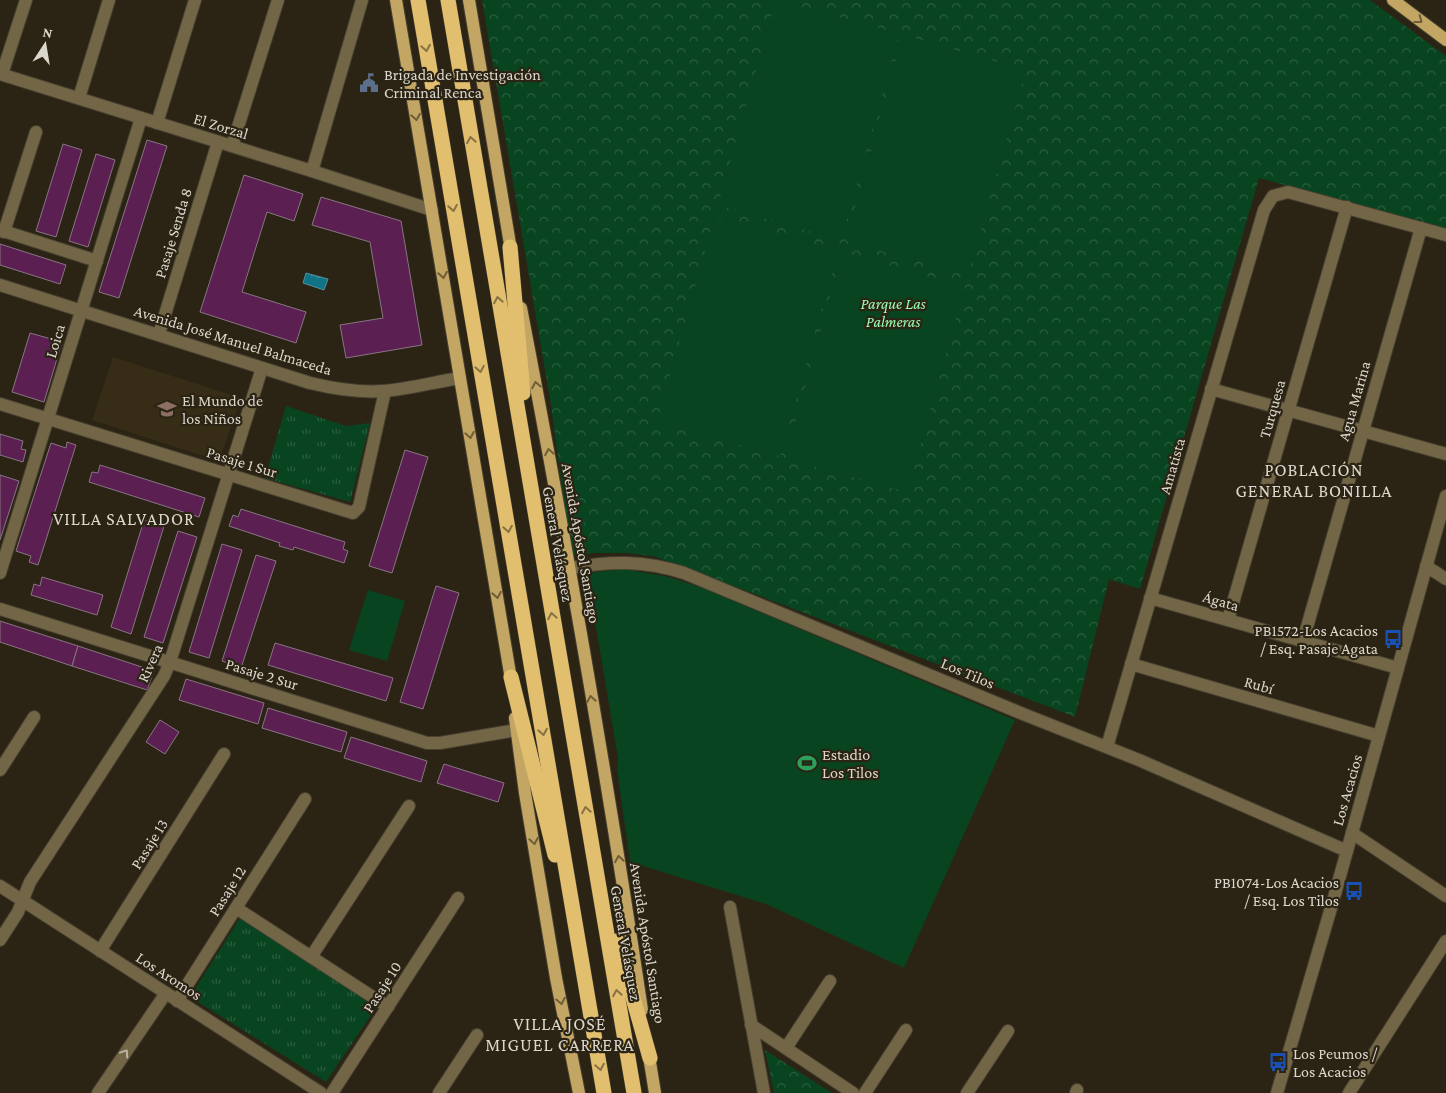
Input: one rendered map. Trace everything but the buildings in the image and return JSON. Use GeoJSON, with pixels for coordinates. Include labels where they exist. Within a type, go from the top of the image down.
{"type":"FeatureCollection","features":[{"type":"Feature","properties":{"kind":"highway"},"geometry":{"type":"LineString","coordinates":[[418,0],[604,1093]]}},
{"type":"Feature","properties":{"kind":"highway","name":"General Velásquez"},"geometry":{"type":"LineString","coordinates":[[448,0],[634,1093]]}},
{"type":"Feature","properties":{"kind":"highway"},"geometry":{"type":"LineString","coordinates":[[510,247],[533,504]]}},
{"type":"Feature","properties":{"kind":"highway"},"geometry":{"type":"LineString","coordinates":[[511,677],[542,807],[577,933]]}},
{"type":"Feature","properties":{"kind":"highway"},"geometry":{"type":"LineString","coordinates":[[597,876],[650,1058]]}},
{"type":"Feature","properties":{"kind":"main road"},"geometry":{"type":"LineString","coordinates":[[396,0],[511,677],[525,793],[556,978],[579,1093]]}},
{"type":"Feature","properties":{"kind":"main road","name":"Avenida Apóstol Santiago"},"geometry":{"type":"LineString","coordinates":[[469,0],[510,247],[569,568],[627,907],[656,1093]]}},
{"type":"Feature","properties":{"kind":"main road"},"geometry":{"type":"LineString","coordinates":[[1393,0],[1446,40]]}},
{"type":"Feature","properties":{"kind":"street"},"geometry":{"type":"LineString","coordinates":[[1,74],[26,0]]}},
{"type":"Feature","properties":{"kind":"street"},"geometry":{"type":"LineString","coordinates":[[79,98],[109,0]]}},
{"type":"Feature","properties":{"kind":"street"},"geometry":{"type":"LineString","coordinates":[[157,123],[195,0]]}},
{"type":"Feature","properties":{"kind":"street"},"geometry":{"type":"LineString","coordinates":[[232,146],[278,0]]}},
{"type":"Feature","properties":{"kind":"street"},"geometry":{"type":"LineString","coordinates":[[312,170],[362,0]]}},
{"type":"Feature","properties":{"kind":"street","name":"El Zorzal"},"geometry":{"type":"LineString","coordinates":[[1,74],[312,170],[432,210]]}},
{"type":"Feature","properties":{"kind":"street","name":"Loica"},"geometry":{"type":"LineString","coordinates":[[0,573],[141,118]]}},
{"type":"Feature","properties":{"kind":"street"},"geometry":{"type":"LineString","coordinates":[[36,132],[2,231],[97,261]]}},
{"type":"Feature","properties":{"kind":"street","name":"Pasaje Senda 8"},"geometry":{"type":"LineString","coordinates":[[159,334],[218,142]]}},
{"type":"Feature","properties":{"kind":"street","name":"Amatista"},"geometry":{"type":"LineString","coordinates":[[1107,747],[1264,210],[1272,196],[1288,192],[1347,207]]}},
{"type":"Feature","properties":{"kind":"street"},"geometry":{"type":"LineString","coordinates":[[1347,207],[1446,235]]}},
{"type":"Feature","properties":{"kind":"street","name":"Turquesa"},"geometry":{"type":"LineString","coordinates":[[1228,620],[1347,207]]}},
{"type":"Feature","properties":{"kind":"street","name":"Agua Marina"},"geometry":{"type":"LineString","coordinates":[[1303,641],[1421,228]]}},
{"type":"Feature","properties":{"kind":"street","name":"Avenida José Manuel Balmaceda"},"geometry":{"type":"LineString","coordinates":[[0,285],[331,388],[352,391],[385,391],[460,378]]}},
{"type":"Feature","properties":{"kind":"street","name":"Rivera"},"geometry":{"type":"LineString","coordinates":[[0,940],[18,912],[30,882],[155,692],[170,662],[262,368]]}},
{"type":"Feature","properties":{"kind":"street"},"geometry":{"type":"LineString","coordinates":[[1211,389],[1446,454]]}},
{"type":"Feature","properties":{"kind":"street","name":"Pasaje 1 Sur"},"geometry":{"type":"LineString","coordinates":[[0,404],[353,513],[359,507],[385,391]]}},
{"type":"Feature","properties":{"kind":"street","name":"Los Acacios"},"geometry":{"type":"LineString","coordinates":[[1280,1092],[1446,496]]}},
{"type":"Feature","properties":{"kind":"street","name":"Los Tilos"},"geometry":{"type":"LineString","coordinates":[[569,568],[607,562],[625,562],[655,565],[684,573],[1107,747],[1347,851]]}},
{"type":"Feature","properties":{"kind":"street"},"geometry":{"type":"LineString","coordinates":[[1426,566],[1446,579]]}},
{"type":"Feature","properties":{"kind":"street","name":"Ágata"},"geometry":{"type":"LineString","coordinates":[[1150,598],[1398,668]]}},
{"type":"Feature","properties":{"kind":"street","name":"Pasaje 2 Sur"},"geometry":{"type":"LineString","coordinates":[[0,609],[427,743],[440,743],[517,730]]}},
{"type":"Feature","properties":{"kind":"street","name":"Rubí"},"geometry":{"type":"LineString","coordinates":[[1131,664],[1379,736]]}},
{"type":"Feature","properties":{"kind":"street"},"geometry":{"type":"LineString","coordinates":[[0,770],[34,717]]}},
{"type":"Feature","properties":{"kind":"street","name":"Pasaje 13"},"geometry":{"type":"LineString","coordinates":[[100,951],[224,754]]}},
{"type":"Feature","properties":{"kind":"street","name":"Pasaje 12"},"geometry":{"type":"LineString","coordinates":[[177,1001],[304,799]]}},
{"type":"Feature","properties":{"kind":"street"},"geometry":{"type":"LineString","coordinates":[[311,957],[409,806]]}},
{"type":"Feature","properties":{"kind":"street"},"geometry":{"type":"LineString","coordinates":[[1352,833],[1446,896]]}},
{"type":"Feature","properties":{"kind":"street","name":"Los Aromos"},"geometry":{"type":"LineString","coordinates":[[0,886],[166,993],[302,1088],[321,1093]]}},
{"type":"Feature","properties":{"kind":"street","name":"Pasaje 10"},"geometry":{"type":"LineString","coordinates":[[332,1093],[458,898]]}},
{"type":"Feature","properties":{"kind":"street"},"geometry":{"type":"LineString","coordinates":[[730,907],[764,1093]]}},
{"type":"Feature","properties":{"kind":"street"},"geometry":{"type":"LineString","coordinates":[[236,908],[388,1007]]}},
{"type":"Feature","properties":{"kind":"street"},"geometry":{"type":"LineString","coordinates":[[1349,1093],[1446,941]]}},
{"type":"Feature","properties":{"kind":"street"},"geometry":{"type":"LineString","coordinates":[[786,1048],[830,981]]}},
{"type":"Feature","properties":{"kind":"street"},"geometry":{"type":"LineString","coordinates":[[98,1093],[166,993]]}},
{"type":"Feature","properties":{"kind":"street"},"geometry":{"type":"LineString","coordinates":[[752,1025],[853,1093]]}},
{"type":"Feature","properties":{"kind":"street"},"geometry":{"type":"LineString","coordinates":[[865,1093],[906,1030]]}},
{"type":"Feature","properties":{"kind":"street"},"geometry":{"type":"LineString","coordinates":[[968,1093],[1008,1031]]}},
{"type":"Feature","properties":{"kind":"street"},"geometry":{"type":"LineString","coordinates":[[440,1093],[477,1035]]}},
{"type":"Feature","properties":{"kind":"shaded area","name":"El Mundo de los Niños"},"geometry":{"type":"Polygon","coordinates":[[[113,357],[241,398],[219,461],[92,420],[113,357]]]}},
{"type":"Feature","properties":{"kind":"green space","name":"Parque Las Palmeras"},"geometry":{"type":"Polygon","coordinates":[[[482,0],[1370,0],[1446,56],[1446,228],[1259,178],[1140,589],[1109,579],[1075,717],[653,556],[625,553],[571,555],[551,405],[482,0]]]}},
{"type":"Feature","properties":{"kind":"green space"},"geometry":{"type":"Polygon","coordinates":[[[776,0],[899,34],[841,240],[718,205],[776,0]]]}},
{"type":"Feature","properties":{"kind":"green space"},"geometry":{"type":"Polygon","coordinates":[[[903,35],[1026,70],[968,275],[846,241],[903,35]]]}},
{"type":"Feature","properties":{"kind":"green space"},"geometry":{"type":"Polygon","coordinates":[[[715,216],[838,251],[780,456],[657,422],[715,216]]]}},
{"type":"Feature","properties":{"kind":"green space"},"geometry":{"type":"Polygon","coordinates":[[[842,252],[965,287],[907,492],[786,458],[842,252]]]}},
{"type":"Feature","properties":{"kind":"green space"},"geometry":{"type":"Polygon","coordinates":[[[286,406],[346,426],[370,423],[350,502],[265,478],[286,406]]]}},
{"type":"Feature","properties":{"kind":"green space","name":"Estadio Los Tilos"},"geometry":{"type":"Polygon","coordinates":[[[624,569],[669,577],[705,589],[1015,720],[904,968],[766,904],[630,862],[617,769],[618,758],[596,627],[585,579],[588,573],[624,569]]]}},
{"type":"Feature","properties":{"kind":"green space"},"geometry":{"type":"Polygon","coordinates":[[[368,590],[405,601],[387,661],[349,650],[368,590]]]}},
{"type":"Feature","properties":{"kind":"green space"},"geometry":{"type":"Polygon","coordinates":[[[240,918],[377,1006],[326,1082],[190,997],[240,918]]]}},
{"type":"Feature","properties":{"kind":"green space"},"geometry":{"type":"Polygon","coordinates":[[[765,1050],[832,1093],[774,1093],[765,1050]]]}},
{"type":"Feature","properties":{"kind":"water"},"geometry":{"type":"Polygon","coordinates":[[[306,273],[328,279],[324,290],[303,283],[306,273]]]}},
{"type":"Feature","properties":{"kind":"place","name":"Brigada de Investigación Criminal Renca"},"geometry":{"type":"Point","coordinates":[369,83]}},
{"type":"Feature","properties":{"kind":"place","name":"El Mundo de los Niños"},"geometry":{"type":"Point","coordinates":[167,409]}},
{"type":"Feature","properties":{"kind":"place","name":"PB1572-Los Acacios / Esq. Pasaje Agata"},"geometry":{"type":"Point","coordinates":[1393,639]}},
{"type":"Feature","properties":{"kind":"place","name":"Estadio Los Tilos"},"geometry":{"type":"Point","coordinates":[807,763]}},
{"type":"Feature","properties":{"kind":"place","name":"PB1074-Los Acacios / Esq. Los Tilos"},"geometry":{"type":"Point","coordinates":[1354,891]}},
{"type":"Feature","properties":{"kind":"place","name":"Los Peumos / Los Acacios"},"geometry":{"type":"Point","coordinates":[1278,1062]}},
{"type":"Feature","properties":{"kind":"district","name":"POBLACIÓN GENERAL BONILLA"},"geometry":{"type":"Point","coordinates":[1314,480]}},
{"type":"Feature","properties":{"kind":"district","name":"VILLA SALVADOR"},"geometry":{"type":"Point","coordinates":[124,519]}},
{"type":"Feature","properties":{"kind":"district","name":"VILLA JOSÉ MIGUEL CARRERA"},"geometry":{"type":"Point","coordinates":[560,1034]}}]}
